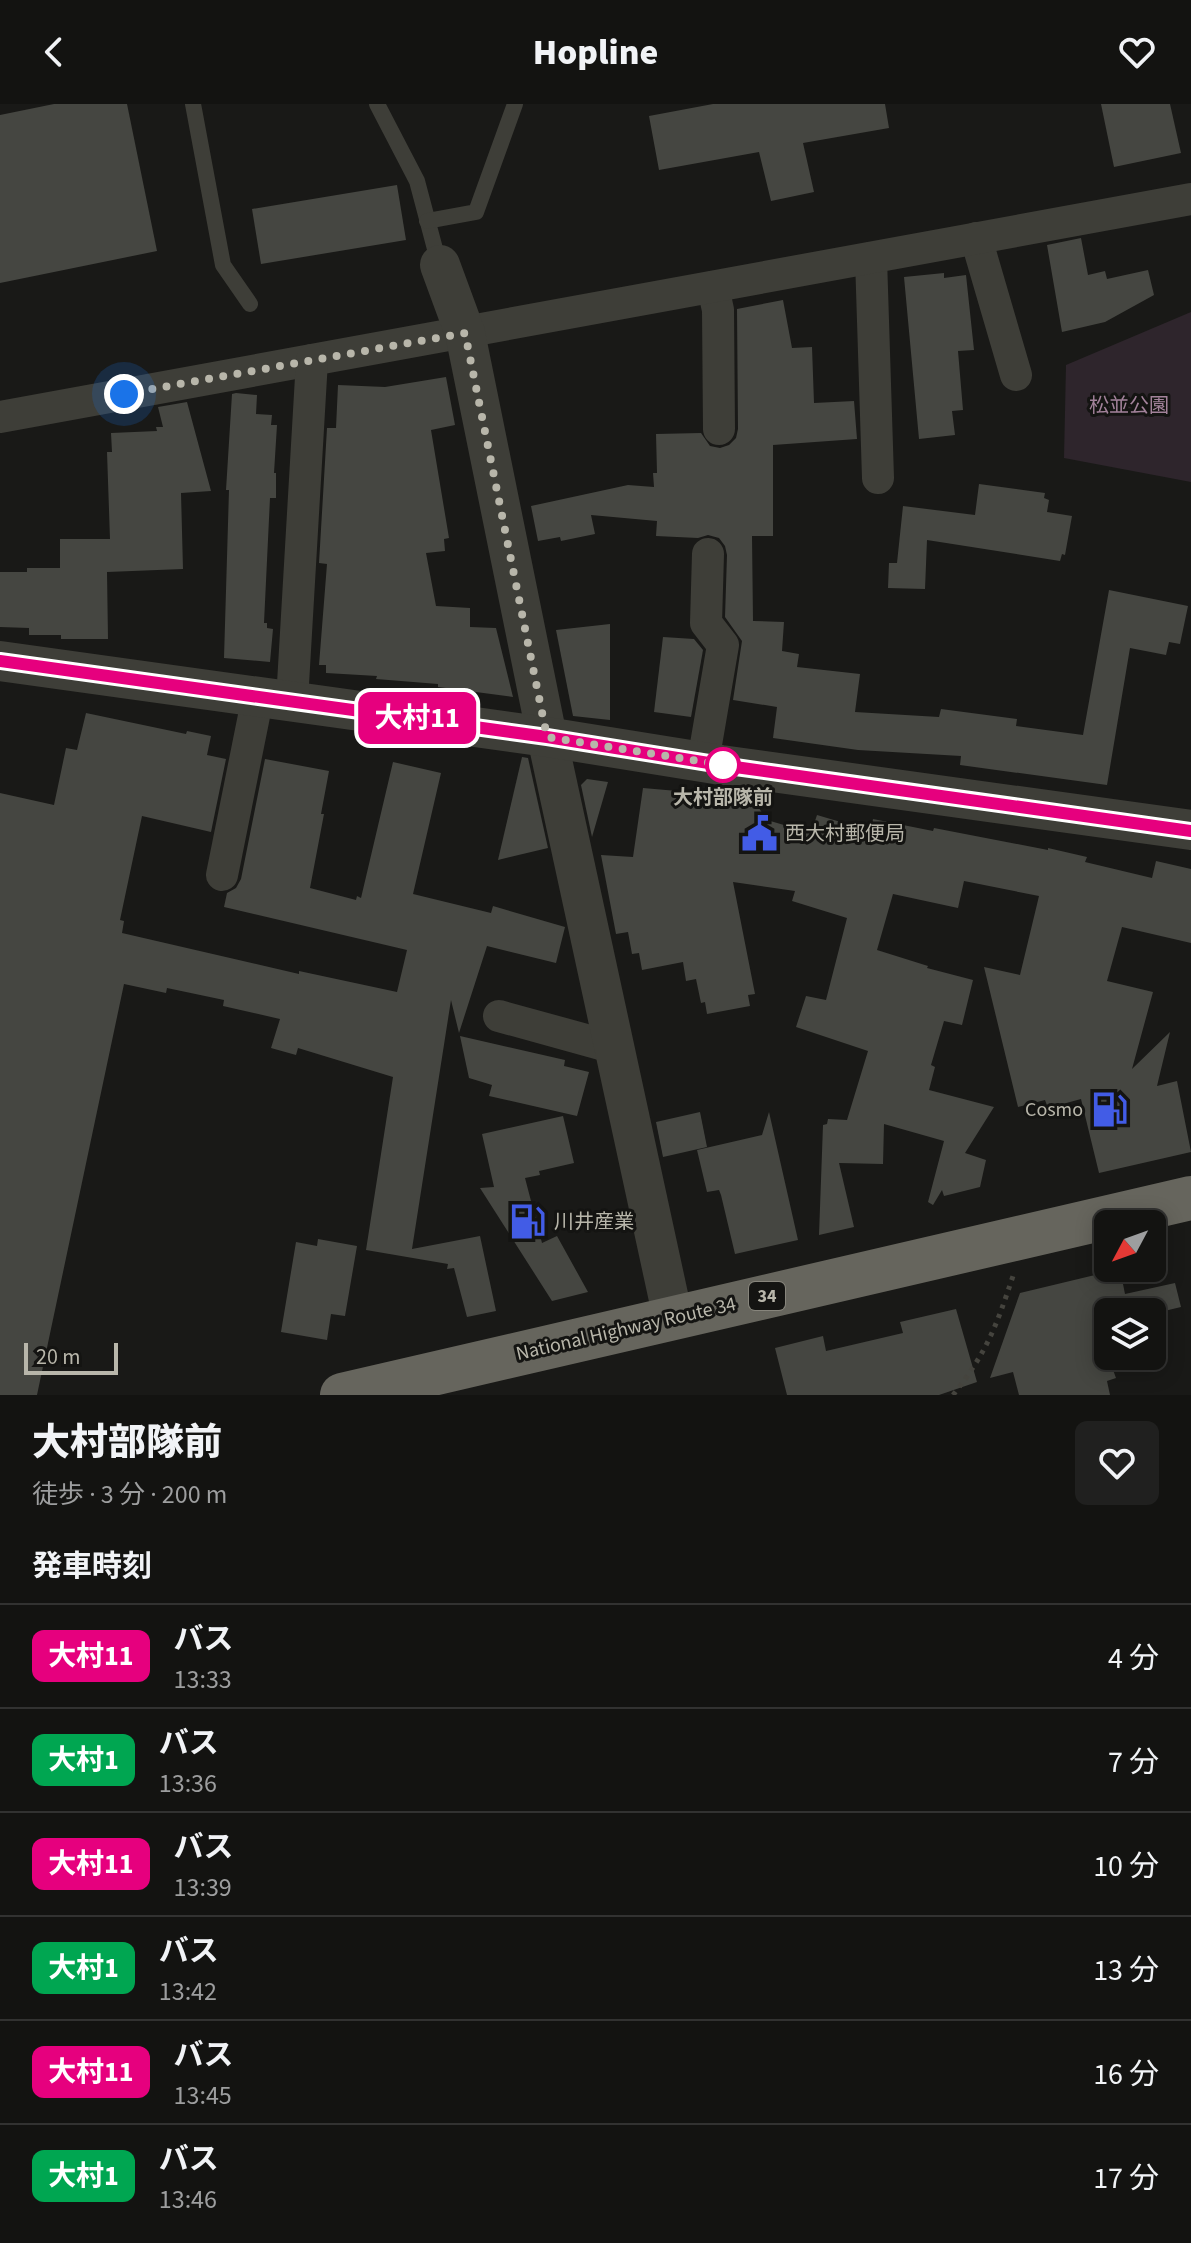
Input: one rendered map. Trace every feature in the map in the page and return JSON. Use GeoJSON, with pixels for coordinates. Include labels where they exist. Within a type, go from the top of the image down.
{"type":"FeatureCollection","features":[{"type":"Feature","properties":{"kind":"highway","name":"National Highway Route 34"},"geometry":{"type":"LineString","coordinates":[[369,1392],[1191,1198]]}},
{"type":"Feature","properties":{"kind":"street"},"geometry":{"type":"LineString","coordinates":[[0,417],[1191,199]]}},
{"type":"Feature","properties":{"kind":"street"},"geometry":{"type":"LineString","coordinates":[[976,238],[1016,375]]}},
{"type":"Feature","properties":{"kind":"street"},"geometry":{"type":"LineString","coordinates":[[871,258],[878,478]]}},
{"type":"Feature","properties":{"kind":"street"},"geometry":{"type":"LineString","coordinates":[[440,265],[465,333],[547,737],[673,1318]]}},
{"type":"Feature","properties":{"kind":"street"},"geometry":{"type":"LineString","coordinates":[[713,287],[718,310],[719,429]]}},
{"type":"Feature","properties":{"kind":"street"},"geometry":{"type":"LineString","coordinates":[[222,875],[275,698],[312,360]]}},
{"type":"Feature","properties":{"kind":"street"},"geometry":{"type":"LineString","coordinates":[[703,762],[723,645],[706,623],[708,554]]}},
{"type":"Feature","properties":{"kind":"street"},"geometry":{"type":"LineString","coordinates":[[0,661],[1191,830]]}},
{"type":"Feature","properties":{"kind":"street"},"geometry":{"type":"LineString","coordinates":[[499,1016],[615,1048]]}},
{"type":"Feature","properties":{"kind":"lane"},"geometry":{"type":"LineString","coordinates":[[193,104],[223,265],[250,304]]}},
{"type":"Feature","properties":{"kind":"lane"},"geometry":{"type":"LineString","coordinates":[[377,104],[417,181],[440,265]]}},
{"type":"Feature","properties":{"kind":"lane"},"geometry":{"type":"LineString","coordinates":[[427,221],[476,212],[515,104]]}},
{"type":"Feature","properties":{"kind":"path"},"geometry":{"type":"LineString","coordinates":[[953,1395],[976,1366],[994,1334],[1026,1236]]}},
{"type":"Feature","properties":{"kind":"green space","name":"松並公園"},"geometry":{"type":"Polygon","coordinates":[[[1191,312],[1191,482],[1064,458],[1066,365],[1191,312]]]}},
{"type":"Feature","properties":{"kind":"building"},"geometry":{"type":"Polygon","coordinates":[[[54,104],[127,104],[157,251],[0,283],[0,115],[54,104]]]}},
{"type":"Feature","properties":{"kind":"building"},"geometry":{"type":"Polygon","coordinates":[[[713,104],[885,104],[889,128],[803,143],[814,192],[771,201],[759,152],[659,170],[649,116],[713,104]]]}},
{"type":"Feature","properties":{"kind":"building"},"geometry":{"type":"Polygon","coordinates":[[[1101,104],[1170,104],[1181,153],[1114,167],[1101,104]]]}},
{"type":"Feature","properties":{"kind":"building"},"geometry":{"type":"Polygon","coordinates":[[[397,185],[406,240],[261,264],[252,209],[397,185]]]}},
{"type":"Feature","properties":{"kind":"building"},"geometry":{"type":"Polygon","coordinates":[[[1081,238],[1088,275],[1105,271],[1107,279],[1148,270],[1154,295],[1105,322],[1062,332],[1047,245],[1081,238]]]}},
{"type":"Feature","properties":{"kind":"building"},"geometry":{"type":"Polygon","coordinates":[[[944,273],[944,278],[966,275],[974,350],[958,351],[963,410],[952,411],[955,435],[919,439],[904,277],[944,273]]]}},
{"type":"Feature","properties":{"kind":"building"},"geometry":{"type":"Polygon","coordinates":[[[783,300],[792,348],[812,347],[814,403],[854,401],[857,439],[773,445],[773,536],[752,536],[753,621],[784,622],[782,651],[799,654],[797,667],[860,674],[855,712],[939,717],[941,709],[1017,719],[1016,726],[1083,735],[1109,590],[1188,606],[1180,644],[1169,642],[1166,655],[1130,648],[1107,785],[960,765],[961,756],[858,750],[773,738],[777,707],[733,700],[742,641],[725,617],[727,555],[719,538],[708,535],[698,538],[656,536],[657,521],[591,515],[595,534],[561,541],[560,537],[538,541],[531,506],[628,485],[654,487],[653,473],[657,473],[656,434],[701,433],[710,446],[720,448],[729,445],[736,438],[738,429],[737,309],[783,300]]]}},
{"type":"Feature","properties":{"kind":"building"},"geometry":{"type":"Polygon","coordinates":[[[446,377],[455,425],[431,430],[449,538],[444,539],[445,551],[426,553],[436,606],[470,608],[470,627],[496,628],[513,697],[438,687],[438,684],[376,679],[377,676],[326,673],[326,665],[319,665],[327,564],[319,563],[327,428],[336,428],[338,385],[385,387],[446,377]]]}},
{"type":"Feature","properties":{"kind":"building"},"geometry":{"type":"Polygon","coordinates":[[[232,394],[257,395],[256,414],[272,415],[271,425],[277,425],[276,498],[270,498],[264,623],[267,623],[267,628],[273,629],[270,662],[224,658],[229,490],[226,490],[232,394]]]}},
{"type":"Feature","properties":{"kind":"building"},"geometry":{"type":"Polygon","coordinates":[[[187,402],[211,491],[181,493],[183,569],[107,572],[108,639],[61,639],[61,635],[29,635],[29,628],[0,627],[0,572],[60,568],[60,539],[110,539],[107,452],[112,452],[111,433],[157,431],[156,427],[163,427],[158,407],[187,402]]]}},
{"type":"Feature","properties":{"kind":"building"},"geometry":{"type":"Polygon","coordinates":[[[979,484],[1045,493],[1044,498],[1049,500],[1047,512],[1072,516],[1065,555],[1062,554],[1060,561],[927,540],[925,589],[888,588],[889,563],[897,563],[903,506],[975,515],[979,484]]]}},
{"type":"Feature","properties":{"kind":"building"},"geometry":{"type":"Polygon","coordinates":[[[610,624],[610,720],[573,716],[556,630],[610,624]]]}},
{"type":"Feature","properties":{"kind":"building"},"geometry":{"type":"Polygon","coordinates":[[[663,637],[694,639],[703,650],[691,717],[654,712],[663,637]]]}},
{"type":"Feature","properties":{"kind":"building"},"geometry":{"type":"Polygon","coordinates":[[[86,713],[186,734],[187,731],[211,736],[207,755],[226,759],[211,832],[142,816],[120,920],[124,921],[122,933],[299,974],[299,971],[397,992],[407,950],[224,907],[227,893],[236,888],[241,879],[265,759],[329,771],[310,888],[356,900],[357,896],[361,898],[393,762],[441,773],[413,894],[491,913],[493,906],[565,927],[556,963],[487,946],[459,1033],[451,1000],[412,1249],[480,1236],[496,1311],[467,1317],[454,1268],[447,1269],[448,1264],[366,1250],[393,1077],[298,1048],[296,1055],[271,1048],[280,1019],[223,1006],[224,1000],[167,988],[166,993],[124,984],[37,1395],[0,1395],[0,793],[54,805],[66,748],[77,750],[86,713]]]}},
{"type":"Feature","properties":{"kind":"building"},"geometry":{"type":"Polygon","coordinates":[[[522,757],[528,758],[548,848],[498,860],[522,757]]]}},
{"type":"Feature","properties":{"kind":"building"},"geometry":{"type":"Polygon","coordinates":[[[587,779],[608,782],[592,837],[581,785],[587,779]]]}},
{"type":"Feature","properties":{"kind":"building"},"geometry":{"type":"Polygon","coordinates":[[[643,788],[752,798],[767,820],[811,833],[817,815],[871,831],[873,819],[1048,848],[1087,857],[1085,862],[1152,878],[1156,861],[1191,869],[1191,943],[1122,927],[1107,981],[1153,992],[1132,1069],[1170,1032],[1157,1086],[1177,1081],[1191,1152],[1099,1173],[1081,1099],[1048,1108],[1045,1100],[1018,1107],[984,967],[1020,975],[1039,896],[964,881],[958,908],[893,894],[877,950],[973,980],[962,1025],[944,1021],[931,1065],[935,1067],[929,1090],[994,1107],[965,1153],[986,1160],[980,1187],[944,1196],[942,1190],[933,1205],[928,1202],[944,1141],[884,1124],[883,1164],[839,1163],[854,1227],[819,1235],[823,1125],[827,1124],[828,1119],[847,1120],[868,1051],[796,1027],[806,996],[826,1000],[847,918],[792,901],[795,891],[733,882],[755,994],[748,995],[750,1006],[707,1014],[705,1002],[701,1003],[696,979],[686,981],[683,962],[642,970],[639,953],[632,954],[628,932],[616,934],[601,855],[633,857],[643,788]]]}},
{"type":"Feature","properties":{"kind":"building"},"geometry":{"type":"Polygon","coordinates":[[[460,1036],[565,1060],[564,1066],[589,1072],[577,1116],[489,1096],[492,1085],[469,1078],[460,1036]]]}},
{"type":"Feature","properties":{"kind":"building"},"geometry":{"type":"Polygon","coordinates":[[[700,1112],[707,1147],[663,1157],[656,1122],[700,1112]]]}},
{"type":"Feature","properties":{"kind":"building"},"geometry":{"type":"Polygon","coordinates":[[[769,1112],[798,1240],[735,1254],[721,1195],[719,1190],[707,1192],[697,1150],[762,1135],[769,1112]]]}},
{"type":"Feature","properties":{"kind":"building"},"geometry":{"type":"Polygon","coordinates":[[[563,1116],[574,1163],[539,1171],[540,1175],[525,1178],[542,1243],[557,1236],[588,1292],[552,1301],[480,1188],[494,1187],[482,1134],[563,1116]]]}},
{"type":"Feature","properties":{"kind":"building"},"geometry":{"type":"Polygon","coordinates":[[[318,1239],[357,1246],[345,1316],[331,1314],[327,1340],[281,1332],[296,1242],[317,1246],[318,1239]]]}},
{"type":"Feature","properties":{"kind":"building"},"geometry":{"type":"Polygon","coordinates":[[[1094,1275],[1094,1282],[1123,1282],[1125,1294],[1175,1283],[1181,1307],[1166,1311],[1166,1298],[1094,1298],[1094,1370],[1113,1370],[1116,1378],[1107,1381],[1110,1395],[1019,1395],[1013,1372],[990,1378],[1020,1293],[1094,1275]]]}},
{"type":"Feature","properties":{"kind":"building"},"geometry":{"type":"Polygon","coordinates":[[[956,1309],[977,1382],[939,1395],[787,1395],[775,1348],[823,1336],[826,1351],[903,1333],[900,1322],[956,1309]]]}},
{"type":"Feature","properties":{"kind":"bus line","name":"大村11"},"geometry":{"type":"LineString","coordinates":[[0,661],[1191,831]]}},
{"type":"Feature","properties":{"kind":"place","name":"大村部隊前"},"geometry":{"type":"Point","coordinates":[723,765]}},
{"type":"Feature","properties":{"kind":"place","name":"西大村郵便局"},"geometry":{"type":"Point","coordinates":[759,834]}},
{"type":"Feature","properties":{"kind":"place","name":"Cosmo"},"geometry":{"type":"Point","coordinates":[1109,1110]}},
{"type":"Feature","properties":{"kind":"place","name":"川井産業"},"geometry":{"type":"Point","coordinates":[528,1222]}},
{"type":"Feature","properties":{"kind":"route"},"geometry":{"type":"LineString","coordinates":[[124,394],[465,333],[547,737],[723,765]]}}]}
